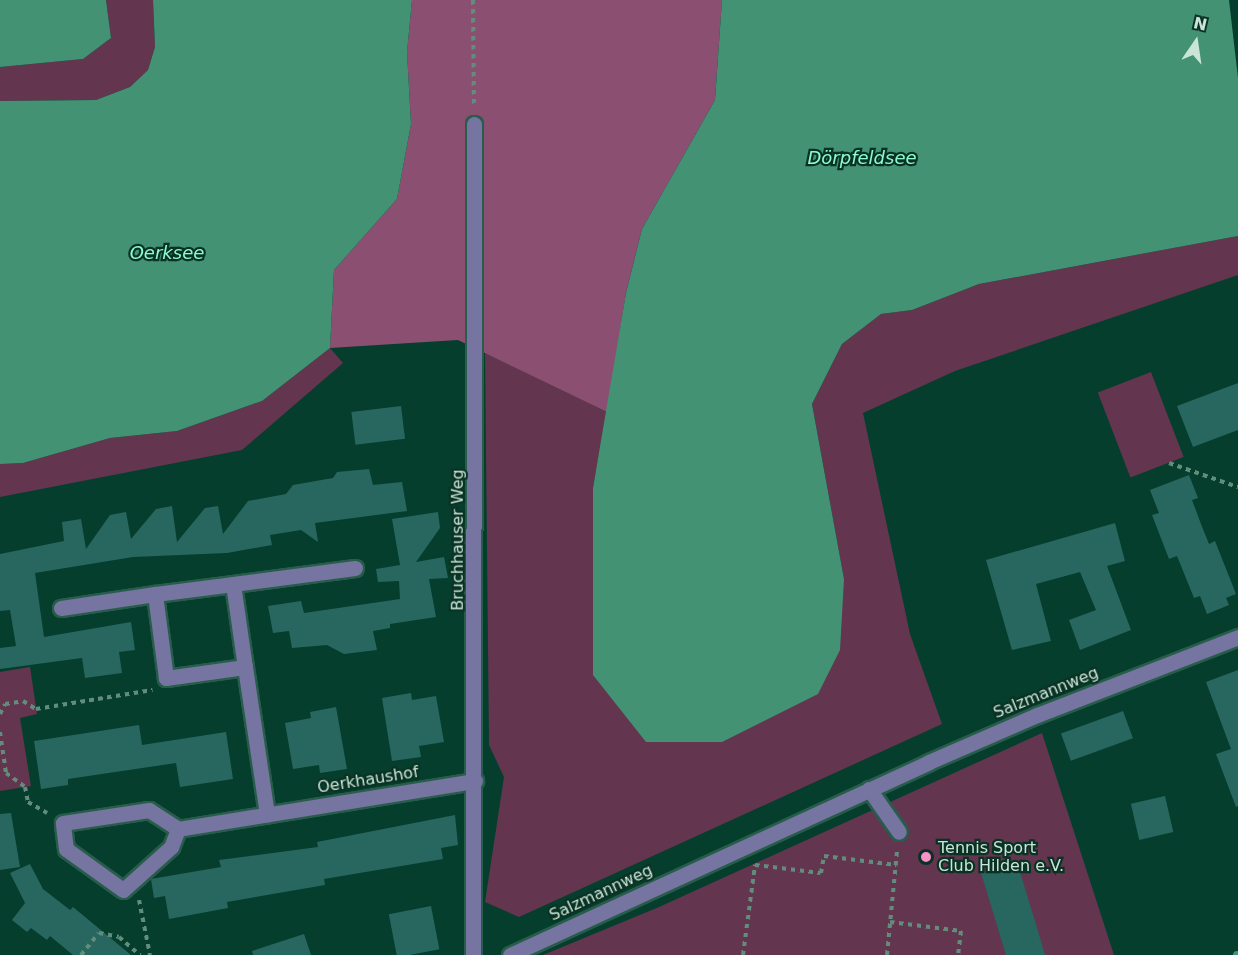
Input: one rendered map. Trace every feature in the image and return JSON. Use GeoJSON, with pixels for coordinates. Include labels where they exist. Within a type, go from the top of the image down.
{"type":"FeatureCollection","features":[{"type":"Feature","properties":{"kind":"street","name":"Bruchhauser Weg"},"geometry":{"type":"LineString","coordinates":[[473,955],[476,681],[474,121]]}},
{"type":"Feature","properties":{"kind":"street"},"geometry":{"type":"LineString","coordinates":[[61,608],[355,568]]}},
{"type":"Feature","properties":{"kind":"street"},"geometry":{"type":"LineString","coordinates":[[233,584],[267,814]]}},
{"type":"Feature","properties":{"kind":"street"},"geometry":{"type":"LineString","coordinates":[[155,594],[166,678],[245,667]]}},
{"type":"Feature","properties":{"kind":"street","name":"Salzmannweg"},"geometry":{"type":"LineString","coordinates":[[510,955],[869,789],[1037,715],[1238,637]]}},
{"type":"Feature","properties":{"kind":"street","name":"Oerkhaushof"},"geometry":{"type":"LineString","coordinates":[[178,829],[475,781]]}},
{"type":"Feature","properties":{"kind":"street"},"geometry":{"type":"LineString","coordinates":[[869,789],[899,832]]}},
{"type":"Feature","properties":{"kind":"street"},"geometry":{"type":"LineString","coordinates":[[149,810],[178,829],[171,847],[123,890],[66,849],[63,823],[149,810]]}},
{"type":"Feature","properties":{"kind":"path"},"geometry":{"type":"LineString","coordinates":[[473,0],[474,121]]}},
{"type":"Feature","properties":{"kind":"path"},"geometry":{"type":"LineString","coordinates":[[1169,463],[1238,486]]}},
{"type":"Feature","properties":{"kind":"path"},"geometry":{"type":"LineString","coordinates":[[0,714],[4,704],[23,701],[36,709],[159,689],[166,678]]}},
{"type":"Feature","properties":{"kind":"path"},"geometry":{"type":"LineString","coordinates":[[0,732],[6,773],[25,787],[28,802],[63,823]]}},
{"type":"Feature","properties":{"kind":"path"},"geometry":{"type":"LineString","coordinates":[[887,955],[899,832]]}},
{"type":"Feature","properties":{"kind":"path"},"geometry":{"type":"LineString","coordinates":[[743,955],[755,866],[821,873],[824,856],[896,865]]}},
{"type":"Feature","properties":{"kind":"path"},"geometry":{"type":"LineString","coordinates":[[139,899],[150,955]]}},
{"type":"Feature","properties":{"kind":"path"},"geometry":{"type":"LineString","coordinates":[[890,922],[961,931],[958,955]]}},
{"type":"Feature","properties":{"kind":"path"},"geometry":{"type":"LineString","coordinates":[[81,955],[99,933],[119,937],[140,955]]}},
{"type":"Feature","properties":{"kind":"shaded area"},"geometry":{"type":"Polygon","coordinates":[[[106,0],[153,0],[155,47],[148,70],[130,87],[96,100],[0,101],[0,67],[83,59],[111,38],[106,0]]]}},
{"type":"Feature","properties":{"kind":"shaded area"},"geometry":{"type":"Polygon","coordinates":[[[412,0],[722,0],[715,100],[642,229],[626,293],[607,412],[458,340],[330,348],[334,270],[397,199],[411,124],[407,52],[412,0]]]}},
{"type":"Feature","properties":{"kind":"shaded area"},"geometry":{"type":"Polygon","coordinates":[[[1238,236],[1238,275],[955,371],[863,413],[910,634],[942,724],[519,917],[485,902],[504,777],[489,745],[485,353],[607,412],[593,488],[594,553],[844,579],[812,404],[842,344],[881,314],[912,310],[979,284],[1238,236]]]}},
{"type":"Feature","properties":{"kind":"shaded area"},"geometry":{"type":"Polygon","coordinates":[[[330,348],[343,363],[242,450],[0,497],[0,464],[23,463],[110,438],[177,431],[262,401],[330,348]]]}},
{"type":"Feature","properties":{"kind":"shaded area"},"geometry":{"type":"Polygon","coordinates":[[[1151,372],[1184,457],[1130,477],[1098,392],[1151,372]]]}},
{"type":"Feature","properties":{"kind":"shaded area"},"geometry":{"type":"Polygon","coordinates":[[[30,667],[37,714],[20,718],[31,786],[0,791],[0,672],[30,667]]]}},
{"type":"Feature","properties":{"kind":"shaded area","name":"Tennis Sport Club Hilden e.V."},"geometry":{"type":"Polygon","coordinates":[[[1042,733],[1114,955],[543,955],[659,907],[1042,733]]]}},
{"type":"Feature","properties":{"kind":"water"},"geometry":{"type":"Polygon","coordinates":[[[0,0],[106,0],[111,38],[83,59],[0,67],[0,0]]]}},
{"type":"Feature","properties":{"kind":"water","name":"Oerksee"},"geometry":{"type":"Polygon","coordinates":[[[153,0],[412,0],[407,52],[411,124],[397,199],[334,270],[330,348],[262,401],[177,431],[110,438],[23,463],[0,464],[0,101],[96,100],[130,87],[148,70],[155,47],[153,0]]]}},
{"type":"Feature","properties":{"kind":"water","name":"Dörpfeldsee"},"geometry":{"type":"Polygon","coordinates":[[[722,0],[1229,0],[1238,78],[1238,236],[979,284],[912,310],[881,314],[842,344],[812,404],[844,579],[840,650],[818,694],[722,742],[646,742],[593,675],[593,488],[626,293],[642,229],[715,100],[722,0]]]}},
{"type":"Feature","properties":{"kind":"building"},"geometry":{"type":"Polygon","coordinates":[[[1238,383],[1238,430],[1193,447],[1177,406],[1238,383]]]}},
{"type":"Feature","properties":{"kind":"building"},"geometry":{"type":"Polygon","coordinates":[[[401,406],[405,439],[355,445],[351,412],[401,406]]]}},
{"type":"Feature","properties":{"kind":"building"},"geometry":{"type":"Polygon","coordinates":[[[369,469],[373,485],[402,482],[407,511],[315,523],[318,542],[301,530],[270,535],[272,545],[227,553],[133,557],[35,573],[44,637],[131,622],[135,650],[119,652],[122,673],[85,678],[82,658],[0,669],[0,648],[16,646],[10,610],[0,611],[0,554],[64,541],[62,522],[81,519],[86,549],[110,515],[126,512],[131,539],[156,509],[172,506],[177,542],[205,508],[218,506],[223,534],[248,501],[286,494],[293,485],[333,478],[337,472],[369,469]]]}},
{"type":"Feature","properties":{"kind":"building"},"geometry":{"type":"Polygon","coordinates":[[[1189,475],[1198,498],[1192,500],[1201,524],[1209,544],[1215,541],[1236,594],[1226,598],[1229,605],[1207,614],[1200,596],[1194,598],[1177,556],[1169,559],[1152,515],[1159,513],[1150,490],[1189,475]]]}},
{"type":"Feature","properties":{"kind":"building"},"geometry":{"type":"Polygon","coordinates":[[[438,512],[440,528],[416,562],[444,557],[448,578],[429,579],[436,617],[390,624],[390,628],[373,631],[377,650],[344,654],[327,645],[292,648],[289,631],[273,633],[268,606],[301,601],[304,613],[400,599],[399,581],[378,582],[376,569],[400,565],[392,519],[438,512]]]}},
{"type":"Feature","properties":{"kind":"building"},"geometry":{"type":"Polygon","coordinates":[[[1115,523],[1125,561],[1107,566],[1131,630],[1080,650],[1069,620],[1096,610],[1080,572],[1036,584],[1051,641],[1012,650],[986,560],[1115,523]]]}},
{"type":"Feature","properties":{"kind":"building"},"geometry":{"type":"Polygon","coordinates":[[[1238,670],[1238,806],[1236,807],[1216,754],[1231,749],[1206,682],[1238,670]]]}},
{"type":"Feature","properties":{"kind":"building"},"geometry":{"type":"Polygon","coordinates":[[[411,693],[412,700],[436,696],[444,742],[419,746],[421,757],[392,761],[382,698],[411,693]]]}},
{"type":"Feature","properties":{"kind":"building"},"geometry":{"type":"Polygon","coordinates":[[[336,707],[347,769],[320,773],[319,765],[293,769],[285,723],[311,718],[310,712],[336,707]]]}},
{"type":"Feature","properties":{"kind":"building"},"geometry":{"type":"Polygon","coordinates":[[[1123,711],[1133,738],[1071,761],[1061,734],[1123,711]]]}},
{"type":"Feature","properties":{"kind":"building"},"geometry":{"type":"Polygon","coordinates":[[[139,725],[142,745],[226,732],[233,779],[180,787],[176,763],[68,779],[68,785],[41,789],[34,741],[139,725]]]}},
{"type":"Feature","properties":{"kind":"building"},"geometry":{"type":"Polygon","coordinates":[[[1165,796],[1173,832],[1139,840],[1131,804],[1165,796]]]}},
{"type":"Feature","properties":{"kind":"building"},"geometry":{"type":"Polygon","coordinates":[[[11,813],[20,867],[0,870],[0,814],[11,813]]]}},
{"type":"Feature","properties":{"kind":"building"},"geometry":{"type":"Polygon","coordinates":[[[455,815],[458,845],[441,848],[443,859],[324,879],[325,885],[227,902],[228,908],[169,919],[165,896],[154,898],[151,879],[221,867],[219,860],[318,847],[317,842],[455,815]]]}},
{"type":"Feature","properties":{"kind":"building"},"geometry":{"type":"Polygon","coordinates":[[[1017,862],[1045,955],[1006,955],[981,873],[1017,862]]]}},
{"type":"Feature","properties":{"kind":"building"},"geometry":{"type":"Polygon","coordinates":[[[30,864],[43,889],[70,910],[73,907],[131,955],[73,955],[50,936],[47,940],[31,928],[27,932],[12,920],[25,903],[10,873],[30,864]]]}},
{"type":"Feature","properties":{"kind":"building"},"geometry":{"type":"Polygon","coordinates":[[[431,906],[439,949],[397,955],[389,914],[431,906]]]}},
{"type":"Feature","properties":{"kind":"building"},"geometry":{"type":"Polygon","coordinates":[[[304,934],[311,955],[253,955],[252,951],[304,934]]]}},
{"type":"Feature","properties":{"kind":"place","name":"Tennis Sport Club Hilden e.V."},"geometry":{"type":"Point","coordinates":[926,857]}}]}
